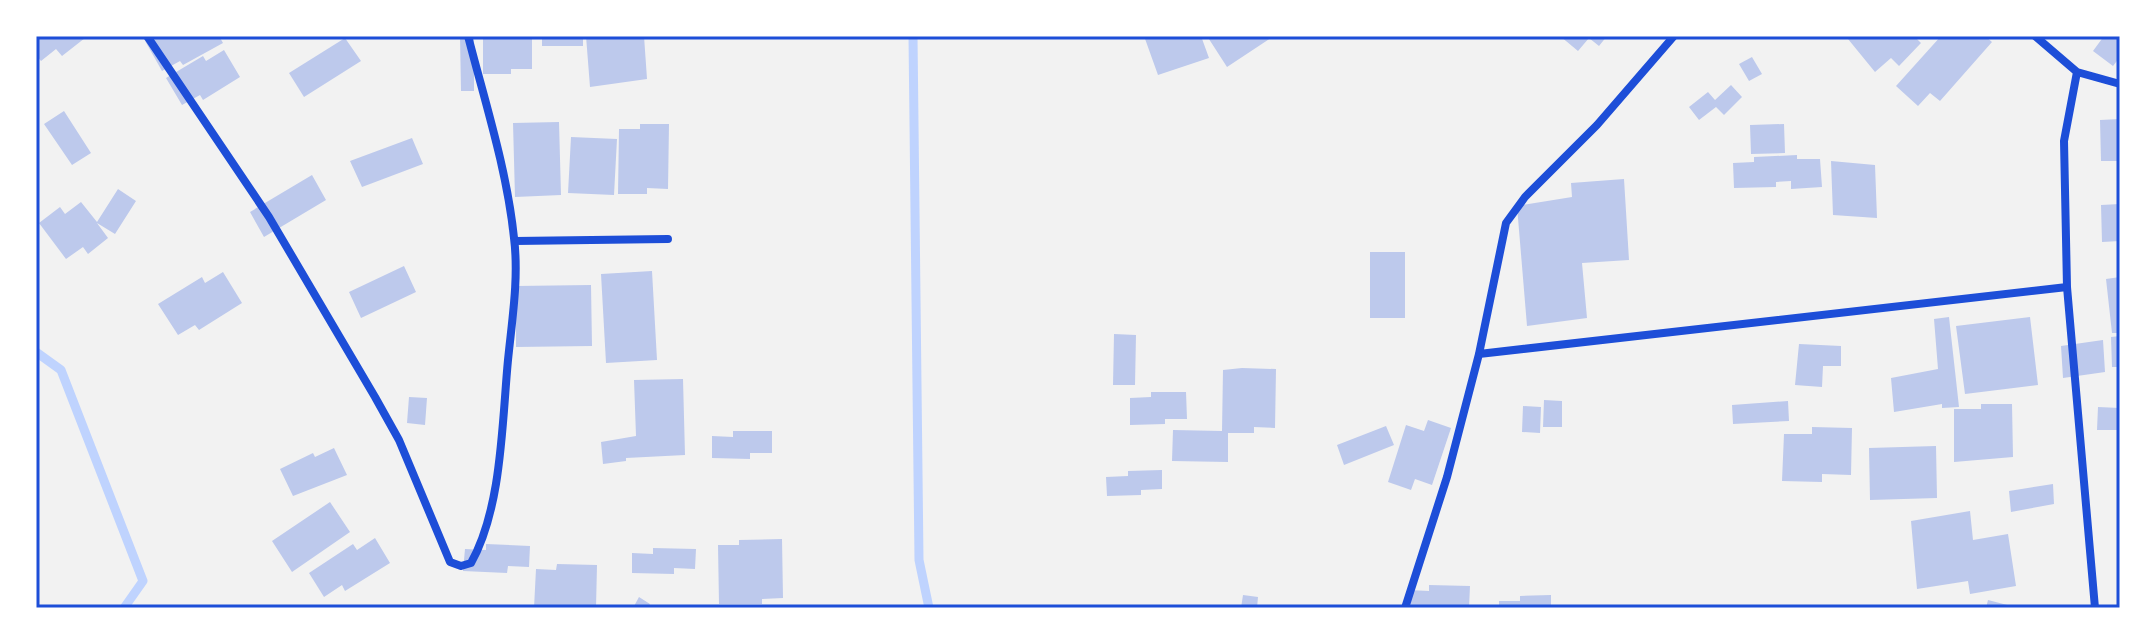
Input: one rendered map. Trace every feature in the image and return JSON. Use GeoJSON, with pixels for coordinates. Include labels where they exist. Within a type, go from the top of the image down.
{"type":"FeatureCollection","features":[{"type":"Feature","properties":{"kind":"street"},"geometry":{"type":"LineString","coordinates":[[147,36],[269,217],[375,397],[399,440],[455,566],[471,563],[487,523],[499,453],[514,300],[515,241],[507,190],[468,36]]}},
{"type":"Feature","properties":{"kind":"street"},"geometry":{"type":"LineString","coordinates":[[1405,608],[1447,477],[1479,354],[1506,223],[1525,197],[1597,125],[1674,36]]}},
{"type":"Feature","properties":{"kind":"street"},"geometry":{"type":"LineString","coordinates":[[2035,36],[2077,72],[2120,84]]}},
{"type":"Feature","properties":{"kind":"street"},"geometry":{"type":"LineString","coordinates":[[2077,72],[2064,141],[2067,287],[2095,608]]}},
{"type":"Feature","properties":{"kind":"street"},"geometry":{"type":"LineString","coordinates":[[515,241],[668,239]]}},
{"type":"Feature","properties":{"kind":"street"},"geometry":{"type":"LineString","coordinates":[[1479,354],[2067,287]]}},
{"type":"Feature","properties":{"kind":"building"},"geometry":{"type":"Polygon","coordinates":[[[36,36],[85,38],[62,56],[56,49],[41,61],[36,55],[36,36]]]}},
{"type":"Feature","properties":{"kind":"building"},"geometry":{"type":"Polygon","coordinates":[[[149,36],[219,36],[223,43],[183,65],[180,61],[162,71],[144,39],[149,36]]]}},
{"type":"Feature","properties":{"kind":"building"},"geometry":{"type":"Polygon","coordinates":[[[460,36],[474,36],[474,91],[461,91],[460,36]]]}},
{"type":"Feature","properties":{"kind":"building"},"geometry":{"type":"Polygon","coordinates":[[[483,36],[532,36],[532,69],[511,69],[511,74],[483,74],[483,36]]]}},
{"type":"Feature","properties":{"kind":"building"},"geometry":{"type":"Polygon","coordinates":[[[542,36],[583,36],[583,46],[542,46],[542,36]]]}},
{"type":"Feature","properties":{"kind":"building"},"geometry":{"type":"Polygon","coordinates":[[[586,36],[644,36],[647,79],[590,87],[586,36]]]}},
{"type":"Feature","properties":{"kind":"building"},"geometry":{"type":"Polygon","coordinates":[[[1144,36],[1201,36],[1209,58],[1158,75],[1144,36]]]}},
{"type":"Feature","properties":{"kind":"building"},"geometry":{"type":"Polygon","coordinates":[[[1207,36],[1274,36],[1227,67],[1207,36]]]}},
{"type":"Feature","properties":{"kind":"building"},"geometry":{"type":"Polygon","coordinates":[[[1560,36],[1607,36],[1599,46],[1589,38],[1578,51],[1560,36]]]}},
{"type":"Feature","properties":{"kind":"building"},"geometry":{"type":"Polygon","coordinates":[[[1851,36],[1914,36],[1921,43],[1899,66],[1891,58],[1875,72],[1848,39],[1851,36]]]}},
{"type":"Feature","properties":{"kind":"building"},"geometry":{"type":"Polygon","coordinates":[[[1941,36],[1985,36],[1992,42],[1940,101],[1930,93],[1918,106],[1896,86],[1941,36]]]}},
{"type":"Feature","properties":{"kind":"building"},"geometry":{"type":"Polygon","coordinates":[[[2104,36],[2120,36],[2120,57],[2113,66],[2093,51],[2104,36]]]}},
{"type":"Feature","properties":{"kind":"building"},"geometry":{"type":"Polygon","coordinates":[[[345,38],[361,61],[304,97],[289,73],[345,38]]]}},
{"type":"Feature","properties":{"kind":"building"},"geometry":{"type":"Polygon","coordinates":[[[224,50],[240,77],[203,100],[200,95],[182,105],[166,78],[203,56],[206,61],[224,50]]]}},
{"type":"Feature","properties":{"kind":"building"},"geometry":{"type":"Polygon","coordinates":[[[1752,57],[1762,74],[1749,81],[1739,64],[1752,57]]]}},
{"type":"Feature","properties":{"kind":"building"},"geometry":{"type":"Polygon","coordinates":[[[1731,85],[1742,97],[1724,115],[1716,107],[1699,120],[1689,107],[1708,92],[1715,100],[1731,85]]]}},
{"type":"Feature","properties":{"kind":"building"},"geometry":{"type":"Polygon","coordinates":[[[64,111],[91,153],[72,165],[44,124],[64,111]]]}},
{"type":"Feature","properties":{"kind":"building"},"geometry":{"type":"Polygon","coordinates":[[[2120,119],[2120,161],[2101,161],[2100,120],[2120,119]]]}},
{"type":"Feature","properties":{"kind":"building"},"geometry":{"type":"Polygon","coordinates":[[[559,122],[561,195],[515,197],[513,123],[559,122]]]}},
{"type":"Feature","properties":{"kind":"building"},"geometry":{"type":"Polygon","coordinates":[[[640,124],[669,124],[668,189],[647,188],[647,194],[618,194],[619,129],[640,129],[640,124]]]}},
{"type":"Feature","properties":{"kind":"building"},"geometry":{"type":"Polygon","coordinates":[[[1784,124],[1785,153],[1751,154],[1750,125],[1784,124]]]}},
{"type":"Feature","properties":{"kind":"building"},"geometry":{"type":"Polygon","coordinates":[[[571,137],[617,139],[614,195],[568,193],[571,137]]]}},
{"type":"Feature","properties":{"kind":"building"},"geometry":{"type":"Polygon","coordinates":[[[412,138],[423,164],[362,187],[350,161],[412,138]]]}},
{"type":"Feature","properties":{"kind":"building"},"geometry":{"type":"Polygon","coordinates":[[[1797,155],[1797,159],[1820,159],[1822,187],[1791,189],[1791,181],[1776,182],[1776,187],[1734,188],[1733,163],[1754,162],[1754,157],[1797,155]]]}},
{"type":"Feature","properties":{"kind":"building"},"geometry":{"type":"Polygon","coordinates":[[[1831,161],[1875,165],[1877,218],[1833,215],[1831,161]]]}},
{"type":"Feature","properties":{"kind":"building"},"geometry":{"type":"Polygon","coordinates":[[[312,175],[326,200],[264,237],[250,212],[312,175]]]}},
{"type":"Feature","properties":{"kind":"building"},"geometry":{"type":"Polygon","coordinates":[[[1624,179],[1629,260],[1582,263],[1587,318],[1527,326],[1517,206],[1572,197],[1571,183],[1624,179]]]}},
{"type":"Feature","properties":{"kind":"building"},"geometry":{"type":"Polygon","coordinates":[[[118,189],[136,201],[115,234],[97,223],[108,238],[88,254],[83,247],[66,259],[39,223],[60,207],[65,214],[81,202],[97,222],[118,189]]]}},
{"type":"Feature","properties":{"kind":"building"},"geometry":{"type":"Polygon","coordinates":[[[2120,204],[2120,241],[2102,242],[2101,205],[2120,204]]]}},
{"type":"Feature","properties":{"kind":"building"},"geometry":{"type":"Polygon","coordinates":[[[1370,252],[1405,252],[1405,318],[1370,318],[1370,252]]]}},
{"type":"Feature","properties":{"kind":"building"},"geometry":{"type":"Polygon","coordinates":[[[404,266],[416,292],[361,318],[349,292],[404,266]]]}},
{"type":"Feature","properties":{"kind":"building"},"geometry":{"type":"Polygon","coordinates":[[[652,271],[657,360],[606,363],[601,274],[652,271]]]}},
{"type":"Feature","properties":{"kind":"building"},"geometry":{"type":"Polygon","coordinates":[[[223,272],[242,303],[199,330],[195,325],[178,335],[158,304],[202,277],[205,283],[223,272]]]}},
{"type":"Feature","properties":{"kind":"building"},"geometry":{"type":"Polygon","coordinates":[[[2120,277],[2120,333],[2112,333],[2106,279],[2120,277]]]}},
{"type":"Feature","properties":{"kind":"building"},"geometry":{"type":"Polygon","coordinates":[[[591,285],[592,346],[516,347],[516,286],[591,285]]]}},
{"type":"Feature","properties":{"kind":"building"},"geometry":{"type":"Polygon","coordinates":[[[1949,317],[1959,407],[1942,408],[1942,404],[1894,412],[1891,378],[1938,369],[1934,319],[1949,317]]]}},
{"type":"Feature","properties":{"kind":"building"},"geometry":{"type":"Polygon","coordinates":[[[2030,317],[2038,385],[1965,394],[1956,326],[2030,317]]]}},
{"type":"Feature","properties":{"kind":"building"},"geometry":{"type":"Polygon","coordinates":[[[1114,334],[1136,335],[1135,385],[1113,385],[1114,334]]]}},
{"type":"Feature","properties":{"kind":"building"},"geometry":{"type":"Polygon","coordinates":[[[2120,336],[2120,367],[2112,367],[2111,337],[2120,336]]]}},
{"type":"Feature","properties":{"kind":"building"},"geometry":{"type":"Polygon","coordinates":[[[2103,340],[2105,372],[2063,378],[2061,346],[2103,340]]]}},
{"type":"Feature","properties":{"kind":"building"},"geometry":{"type":"Polygon","coordinates":[[[1799,344],[1841,346],[1841,366],[1823,366],[1822,387],[1795,385],[1799,344]]]}},
{"type":"Feature","properties":{"kind":"building"},"geometry":{"type":"Polygon","coordinates":[[[1276,369],[1275,428],[1254,427],[1254,433],[1228,433],[1228,462],[1172,461],[1173,430],[1222,431],[1223,370],[1276,369]]]}},
{"type":"Feature","properties":{"kind":"building"},"geometry":{"type":"Polygon","coordinates":[[[683,379],[685,455],[626,458],[626,461],[603,464],[601,442],[636,436],[634,380],[683,379]]]}},
{"type":"Feature","properties":{"kind":"building"},"geometry":{"type":"Polygon","coordinates":[[[1151,392],[1186,392],[1187,419],[1165,419],[1165,424],[1130,425],[1130,398],[1151,397],[1151,392]]]}},
{"type":"Feature","properties":{"kind":"building"},"geometry":{"type":"Polygon","coordinates":[[[409,397],[427,398],[425,425],[407,423],[409,397]]]}},
{"type":"Feature","properties":{"kind":"building"},"geometry":{"type":"Polygon","coordinates":[[[1544,400],[1562,401],[1562,427],[1543,427],[1544,400]]]}},
{"type":"Feature","properties":{"kind":"building"},"geometry":{"type":"Polygon","coordinates":[[[1788,401],[1789,421],[1733,424],[1732,405],[1788,401]]]}},
{"type":"Feature","properties":{"kind":"building"},"geometry":{"type":"Polygon","coordinates":[[[1981,404],[2012,404],[2013,457],[1954,462],[1954,409],[1981,409],[1981,404]]]}},
{"type":"Feature","properties":{"kind":"building"},"geometry":{"type":"Polygon","coordinates":[[[1523,406],[1541,407],[1540,433],[1522,432],[1523,406]]]}},
{"type":"Feature","properties":{"kind":"building"},"geometry":{"type":"Polygon","coordinates":[[[2098,407],[2120,408],[2120,430],[2097,430],[2098,407]]]}},
{"type":"Feature","properties":{"kind":"building"},"geometry":{"type":"Polygon","coordinates":[[[1428,420],[1451,428],[1432,485],[1415,479],[1411,490],[1388,482],[1406,425],[1424,431],[1428,420]]]}},
{"type":"Feature","properties":{"kind":"building"},"geometry":{"type":"Polygon","coordinates":[[[1386,426],[1394,445],[1344,465],[1337,445],[1386,426]]]}},
{"type":"Feature","properties":{"kind":"building"},"geometry":{"type":"Polygon","coordinates":[[[1812,427],[1852,428],[1851,475],[1822,474],[1822,482],[1782,481],[1784,434],[1812,434],[1812,427]]]}},
{"type":"Feature","properties":{"kind":"building"},"geometry":{"type":"Polygon","coordinates":[[[733,431],[772,431],[772,453],[750,453],[750,459],[712,458],[712,436],[733,437],[733,431]]]}},
{"type":"Feature","properties":{"kind":"building"},"geometry":{"type":"Polygon","coordinates":[[[1936,446],[1937,498],[1870,500],[1869,448],[1936,446]]]}},
{"type":"Feature","properties":{"kind":"building"},"geometry":{"type":"Polygon","coordinates":[[[334,448],[347,475],[293,496],[280,469],[313,453],[315,457],[334,448]]]}},
{"type":"Feature","properties":{"kind":"building"},"geometry":{"type":"Polygon","coordinates":[[[1162,470],[1162,489],[1141,490],[1141,495],[1107,496],[1106,477],[1128,476],[1128,471],[1162,470]]]}},
{"type":"Feature","properties":{"kind":"building"},"geometry":{"type":"Polygon","coordinates":[[[2053,484],[2054,504],[2011,512],[2009,491],[2053,484]]]}},
{"type":"Feature","properties":{"kind":"building"},"geometry":{"type":"Polygon","coordinates":[[[330,502],[350,532],[292,572],[272,541],[330,502]]]}},
{"type":"Feature","properties":{"kind":"building"},"geometry":{"type":"Polygon","coordinates":[[[1970,511],[1973,540],[2008,534],[2016,586],[1970,594],[1968,581],[1917,589],[1911,521],[1970,511]]]}},
{"type":"Feature","properties":{"kind":"building"},"geometry":{"type":"Polygon","coordinates":[[[375,538],[390,563],[345,591],[342,585],[324,597],[309,573],[353,544],[357,550],[375,538]]]}},
{"type":"Feature","properties":{"kind":"building"},"geometry":{"type":"Polygon","coordinates":[[[782,539],[783,598],[762,599],[762,604],[719,604],[718,545],[739,545],[739,540],[782,539]]]}},
{"type":"Feature","properties":{"kind":"building"},"geometry":{"type":"Polygon","coordinates":[[[486,544],[530,546],[529,567],[508,566],[507,573],[463,571],[465,549],[486,550],[486,544]]]}},
{"type":"Feature","properties":{"kind":"building"},"geometry":{"type":"Polygon","coordinates":[[[653,548],[696,549],[695,569],[674,568],[674,574],[632,573],[632,553],[653,554],[653,548]]]}},
{"type":"Feature","properties":{"kind":"building"},"geometry":{"type":"Polygon","coordinates":[[[557,564],[597,565],[596,608],[534,608],[536,569],[556,570],[557,564]]]}},
{"type":"Feature","properties":{"kind":"building"},"geometry":{"type":"Polygon","coordinates":[[[1429,585],[1470,586],[1469,608],[1408,608],[1408,590],[1429,591],[1429,585]]]}},
{"type":"Feature","properties":{"kind":"building"},"geometry":{"type":"Polygon","coordinates":[[[1243,595],[1258,597],[1257,608],[1241,608],[1243,595]]]}},
{"type":"Feature","properties":{"kind":"building"},"geometry":{"type":"Polygon","coordinates":[[[1551,595],[1551,608],[1499,608],[1499,601],[1520,601],[1520,596],[1551,595]]]}},
{"type":"Feature","properties":{"kind":"building"},"geometry":{"type":"Polygon","coordinates":[[[639,597],[650,604],[648,608],[633,608],[639,597]]]}},
{"type":"Feature","properties":{"kind":"building"},"geometry":{"type":"Polygon","coordinates":[[[1988,600],[2015,607],[2015,608],[1986,608],[1988,600]]]}},
{"type":"Feature","properties":{"kind":"waterway"},"geometry":{"type":"LineString","coordinates":[[913,36],[919,560],[929,608]]}},
{"type":"Feature","properties":{"kind":"waterway"},"geometry":{"type":"LineString","coordinates":[[36,352],[61,370],[143,581],[124,608]]}}]}
